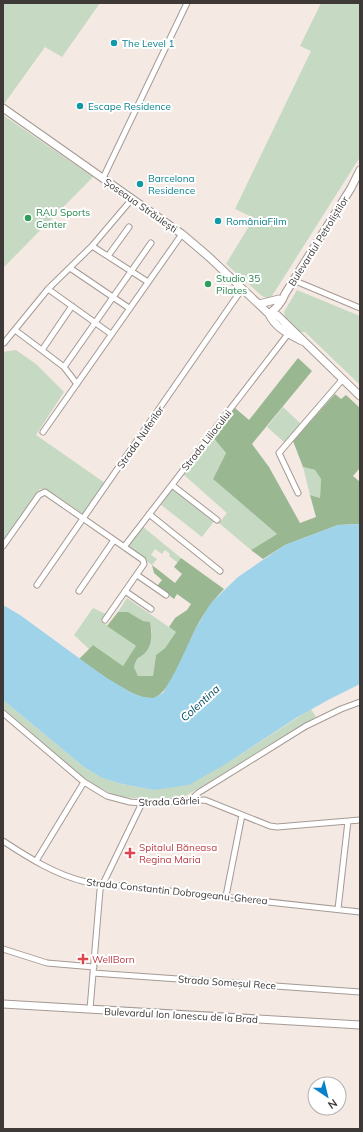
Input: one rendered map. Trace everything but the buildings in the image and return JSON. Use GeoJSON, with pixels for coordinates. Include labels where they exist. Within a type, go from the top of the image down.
{"type":"FeatureCollection","features":[{"type":"Feature","properties":{"kind":"street"},"geometry":{"type":"LineString","coordinates":[[103,178],[187,3]]}},
{"type":"Feature","properties":{"kind":"street","name":"Șoseaua Străulești"},"geometry":{"type":"LineString","coordinates":[[3,108],[182,234],[205,253],[259,304],[269,314],[272,320],[288,334],[302,341]]}},
{"type":"Feature","properties":{"kind":"street","name":"Bulevardul Petroliștilor"},"geometry":{"type":"LineString","coordinates":[[269,314],[279,305],[282,297],[351,188],[360,170]]}},
{"type":"Feature","properties":{"kind":"street","name":"Bulevardul Petroliștilor"},"geometry":{"type":"LineString","coordinates":[[351,188],[360,183]]}},
{"type":"Feature","properties":{"kind":"street"},"geometry":{"type":"LineString","coordinates":[[4,343],[48,289],[92,246],[132,199]]}},
{"type":"Feature","properties":{"kind":"street"},"geometry":{"type":"LineString","coordinates":[[108,256],[129,227]]}},
{"type":"Feature","properties":{"kind":"street"},"geometry":{"type":"LineString","coordinates":[[42,432],[182,234]]}},
{"type":"Feature","properties":{"kind":"street"},"geometry":{"type":"LineString","coordinates":[[64,367],[151,243]]}},
{"type":"Feature","properties":{"kind":"street"},"geometry":{"type":"LineString","coordinates":[[92,246],[148,282]]}},
{"type":"Feature","properties":{"kind":"street"},"geometry":{"type":"LineString","coordinates":[[70,268],[129,308]]}},
{"type":"Feature","properties":{"kind":"street"},"geometry":{"type":"LineString","coordinates":[[293,280],[360,308]]}},
{"type":"Feature","properties":{"kind":"street"},"geometry":{"type":"LineString","coordinates":[[48,289],[111,334]]}},
{"type":"Feature","properties":{"kind":"street","name":"Strada Nuferilor"},"geometry":{"type":"LineString","coordinates":[[37,585],[242,289]]}},
{"type":"Feature","properties":{"kind":"street"},"geometry":{"type":"LineString","coordinates":[[259,304],[282,297],[279,318]]}},
{"type":"Feature","properties":{"kind":"street"},"geometry":{"type":"LineString","coordinates":[[42,350],[72,306]]}},
{"type":"Feature","properties":{"kind":"street","name":"Șoseaua Străulești"},"geometry":{"type":"LineString","coordinates":[[269,314],[273,314],[279,318],[360,396]]}},
{"type":"Feature","properties":{"kind":"street"},"geometry":{"type":"LineString","coordinates":[[15,330],[64,367],[77,384]]}},
{"type":"Feature","properties":{"kind":"street","name":"Strada Liliacului"},"geometry":{"type":"LineString","coordinates":[[124,547],[288,334]]}},
{"type":"Feature","properties":{"kind":"street"},"geometry":{"type":"LineString","coordinates":[[298,493],[279,453],[342,380]]}},
{"type":"Feature","properties":{"kind":"street"},"geometry":{"type":"LineString","coordinates":[[172,485],[217,520]]}},
{"type":"Feature","properties":{"kind":"street"},"geometry":{"type":"LineString","coordinates":[[3,546],[39,495],[45,492],[124,547],[144,562],[144,564],[105,620]]}},
{"type":"Feature","properties":{"kind":"street"},"geometry":{"type":"LineString","coordinates":[[149,514],[220,571]]}},
{"type":"Feature","properties":{"kind":"street"},"geometry":{"type":"LineString","coordinates":[[79,591],[114,540]]}},
{"type":"Feature","properties":{"kind":"street"},"geometry":{"type":"LineString","coordinates":[[137,575],[166,595]]}},
{"type":"Feature","properties":{"kind":"street"},"geometry":{"type":"LineString","coordinates":[[125,592],[151,609]]}},
{"type":"Feature","properties":{"kind":"street"},"geometry":{"type":"LineString","coordinates":[[191,800],[198,793],[306,726],[341,709],[360,702]]}},
{"type":"Feature","properties":{"kind":"street"},"geometry":{"type":"LineString","coordinates":[[3,722],[5,715]]}},
{"type":"Feature","properties":{"kind":"street","name":"Strada Gârlei"},"geometry":{"type":"LineString","coordinates":[[5,715],[84,782],[107,796],[142,803],[204,800],[264,824],[277,827],[360,820]]}},
{"type":"Feature","properties":{"kind":"street"},"geometry":{"type":"LineString","coordinates":[[36,861],[84,782]]}},
{"type":"Feature","properties":{"kind":"street"},"geometry":{"type":"LineString","coordinates":[[90,1009],[99,902],[102,884],[142,803]]}},
{"type":"Feature","properties":{"kind":"street"},"geometry":{"type":"LineString","coordinates":[[226,896],[242,815]]}},
{"type":"Feature","properties":{"kind":"street"},"geometry":{"type":"LineString","coordinates":[[338,909],[348,821]]}},
{"type":"Feature","properties":{"kind":"street","name":"Strada Constantin Dobrogeanu-Gherea"},"geometry":{"type":"LineString","coordinates":[[3,841],[36,861],[72,878],[86,882],[226,896],[360,912]]}},
{"type":"Feature","properties":{"kind":"street","name":"Strada Someșul Rece"},"geometry":{"type":"LineString","coordinates":[[3,949],[48,963],[93,970],[360,992]]}},
{"type":"Feature","properties":{"kind":"street","name":"Bulevardul Ion Ionescu de la Brad"},"geometry":{"type":"LineString","coordinates":[[3,1004],[360,1025]]}},
{"type":"Feature","properties":{"kind":"green space"},"geometry":{"type":"Polygon","coordinates":[[[3,3],[100,3],[62,57],[45,47],[4,104],[3,103],[3,3]]]}},
{"type":"Feature","properties":{"kind":"green space"},"geometry":{"type":"Polygon","coordinates":[[[321,3],[360,3],[360,157],[272,296],[267,298],[262,296],[226,264],[254,218],[235,209],[311,51],[300,46],[321,3]]]}},
{"type":"Feature","properties":{"kind":"green space","name":"RAU Sports Center"},"geometry":{"type":"Polygon","coordinates":[[[3,115],[93,177],[3,268],[3,115]]]}},
{"type":"Feature","properties":{"kind":"green space"},"geometry":{"type":"Polygon","coordinates":[[[297,290],[360,316],[360,385],[305,332],[299,332],[285,318],[284,312],[297,290]]]}},
{"type":"Feature","properties":{"kind":"green space"},"geometry":{"type":"Polygon","coordinates":[[[16,350],[36,364],[64,392],[36,435],[105,483],[83,514],[47,489],[40,489],[3,541],[3,352],[16,350]]]}},
{"type":"Feature","properties":{"kind":"green space"},"geometry":{"type":"Polygon","coordinates":[[[298,358],[312,371],[252,444],[269,467],[300,523],[316,517],[310,495],[320,498],[321,479],[315,470],[303,467],[293,441],[335,394],[341,399],[346,395],[360,408],[360,468],[353,476],[360,482],[360,524],[338,525],[285,545],[263,559],[251,550],[277,534],[213,479],[226,453],[212,436],[235,408],[249,420],[298,358]]]}},
{"type":"Feature","properties":{"kind":"green space"},"geometry":{"type":"Polygon","coordinates":[[[283,407],[301,424],[284,442],[267,427],[283,407]]]}},
{"type":"Feature","properties":{"kind":"green space"},"geometry":{"type":"Polygon","coordinates":[[[212,436],[226,453],[213,479],[277,534],[251,550],[219,523],[227,513],[183,474],[212,436]]]}},
{"type":"Feature","properties":{"kind":"green space"},"geometry":{"type":"Polygon","coordinates":[[[303,467],[315,470],[321,479],[320,498],[310,495],[303,467]]]}},
{"type":"Feature","properties":{"kind":"green space"},"geometry":{"type":"Polygon","coordinates":[[[173,488],[215,520],[202,537],[160,504],[173,488]]]}},
{"type":"Feature","properties":{"kind":"green space"},"geometry":{"type":"Polygon","coordinates":[[[142,526],[181,558],[178,563],[169,556],[170,554],[165,550],[162,554],[155,549],[151,555],[157,559],[152,565],[127,546],[142,526]]]}},
{"type":"Feature","properties":{"kind":"green space"},"geometry":{"type":"Polygon","coordinates":[[[181,558],[224,589],[200,621],[179,666],[167,687],[154,698],[146,698],[115,684],[79,659],[93,645],[123,666],[136,646],[107,626],[118,612],[128,612],[143,621],[150,622],[151,642],[148,650],[137,659],[134,667],[138,676],[153,676],[156,655],[165,648],[176,632],[169,627],[175,618],[187,610],[191,604],[177,594],[174,599],[157,586],[162,580],[154,573],[152,565],[175,583],[182,574],[174,567],[181,558]]]}},
{"type":"Feature","properties":{"kind":"green space"},"geometry":{"type":"Polygon","coordinates":[[[127,598],[176,632],[165,648],[156,655],[153,676],[138,676],[134,667],[137,658],[144,653],[151,641],[152,632],[150,622],[143,621],[128,612],[118,612],[127,598]]]}},
{"type":"Feature","properties":{"kind":"green space"},"geometry":{"type":"Polygon","coordinates":[[[93,608],[106,614],[101,621],[137,647],[123,666],[93,645],[89,649],[74,635],[93,608]]]}},
{"type":"Feature","properties":{"kind":"green space"},"geometry":{"type":"Polygon","coordinates":[[[3,700],[84,767],[102,778],[122,784],[153,790],[229,762],[311,709],[316,717],[184,797],[151,799],[118,797],[87,781],[3,708],[3,700]]]}},
{"type":"Feature","properties":{"kind":"water","name":"Colentina"},"geometry":{"type":"Polygon","coordinates":[[[360,524],[360,684],[296,718],[229,762],[189,785],[153,790],[122,784],[102,778],[84,767],[3,700],[3,605],[20,615],[105,677],[132,693],[143,697],[154,698],[163,693],[196,628],[211,603],[238,577],[285,545],[338,525],[360,524]]]}},
{"type":"Feature","properties":{"kind":"place","name":"The Level 1"},"geometry":{"type":"Point","coordinates":[114,43]}},
{"type":"Feature","properties":{"kind":"place","name":"Escape Residence"},"geometry":{"type":"Point","coordinates":[80,106]}},
{"type":"Feature","properties":{"kind":"place","name":"Barcelona Residence"},"geometry":{"type":"Point","coordinates":[140,184]}},
{"type":"Feature","properties":{"kind":"place","name":"RAU Sports Center"},"geometry":{"type":"Point","coordinates":[28,218]}},
{"type":"Feature","properties":{"kind":"place","name":"RomâniaFilm"},"geometry":{"type":"Point","coordinates":[218,221]}},
{"type":"Feature","properties":{"kind":"place","name":"Studio 35 Pilates"},"geometry":{"type":"Point","coordinates":[208,284]}},
{"type":"Feature","properties":{"kind":"place","name":"Spitalul Băneasa Regina Maria"},"geometry":{"type":"Point","coordinates":[130,853]}},
{"type":"Feature","properties":{"kind":"place","name":"WellBorn"},"geometry":{"type":"Point","coordinates":[83,959]}}]}
